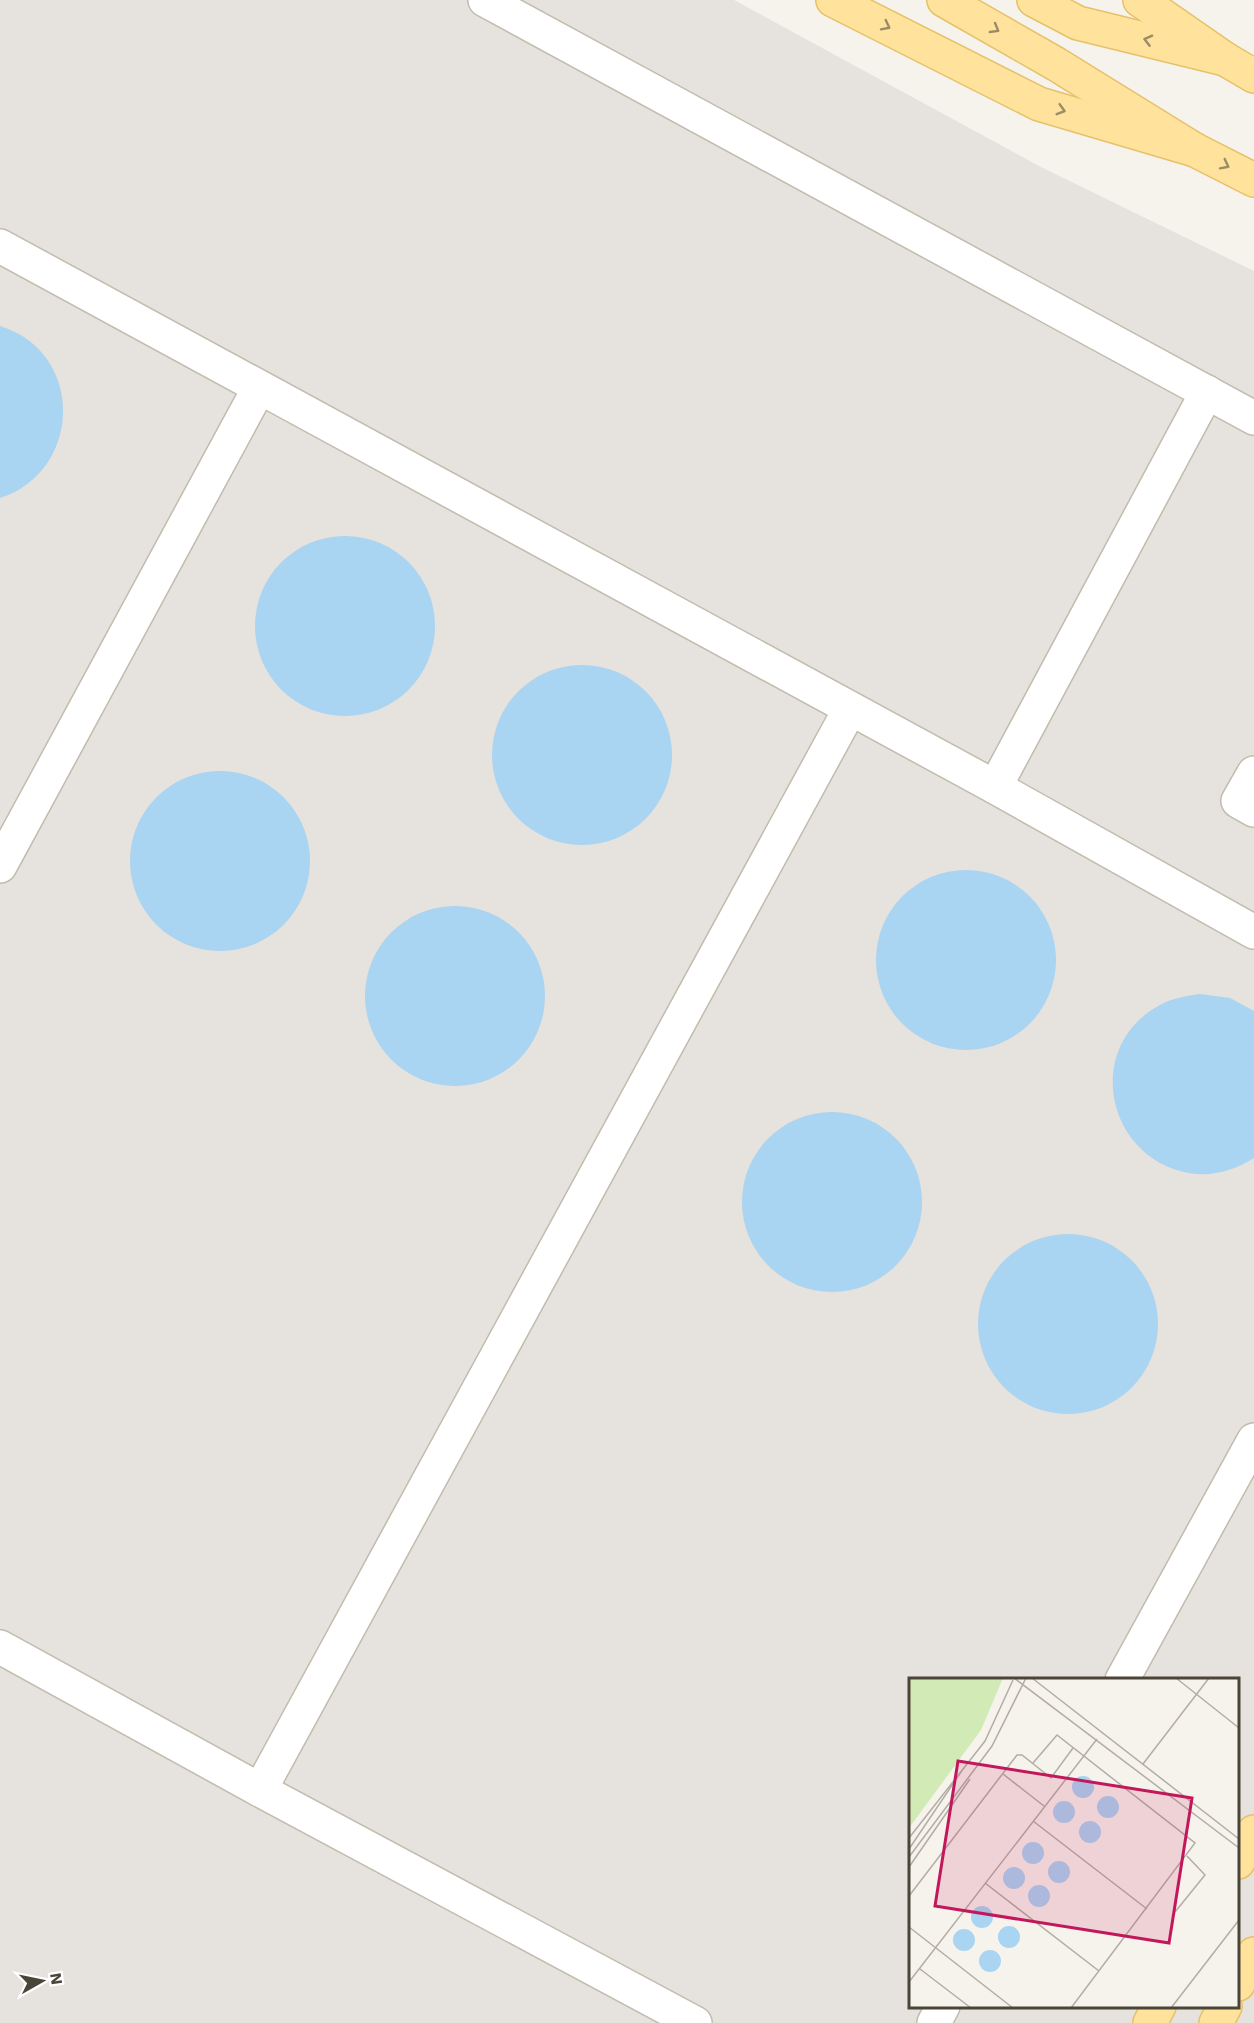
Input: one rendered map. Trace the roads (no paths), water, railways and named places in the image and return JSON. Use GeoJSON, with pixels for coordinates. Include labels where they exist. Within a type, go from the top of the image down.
{"type":"FeatureCollection","features":[{"type":"Feature","properties":{"kind":"main road"},"geometry":{"type":"LineString","coordinates":[[833,0],[1039,104],[1195,150]]}},
{"type":"Feature","properties":{"kind":"main road"},"geometry":{"type":"LineString","coordinates":[[944,0],[1056,64],[1195,150],[1254,180]]}},
{"type":"Feature","properties":{"kind":"main road"},"geometry":{"type":"LineString","coordinates":[[1034,0],[1078,23],[1225,59]]}},
{"type":"Feature","properties":{"kind":"main road"},"geometry":{"type":"LineString","coordinates":[[1140,0],[1225,59],[1254,76]]}},
{"type":"Feature","properties":{"kind":"main road"},"geometry":{"type":"LineString","coordinates":[[1239,1860],[1254,1832]]}},
{"type":"Feature","properties":{"kind":"main road"},"geometry":{"type":"LineString","coordinates":[[1239,1982],[1254,1954]]}},
{"type":"Feature","properties":{"kind":"main road"},"geometry":{"type":"LineString","coordinates":[[1150,2023],[1158,2008]]}},
{"type":"Feature","properties":{"kind":"main road"},"geometry":{"type":"LineString","coordinates":[[1216,2023],[1225,2008]]}},
{"type":"Feature","properties":{"kind":"lane"},"geometry":{"type":"LineString","coordinates":[[485,0],[1254,418]]}},
{"type":"Feature","properties":{"kind":"lane"},"geometry":{"type":"LineString","coordinates":[[0,246],[995,787],[1254,932]]}},
{"type":"Feature","properties":{"kind":"lane"},"geometry":{"type":"LineString","coordinates":[[0,866],[259,388]]}},
{"type":"Feature","properties":{"kind":"lane"},"geometry":{"type":"LineString","coordinates":[[995,787],[1206,393]]}},
{"type":"Feature","properties":{"kind":"lane"},"geometry":{"type":"LineString","coordinates":[[260,1790],[850,709]]}},
{"type":"Feature","properties":{"kind":"lane"},"geometry":{"type":"LineString","coordinates":[[1254,773],[1238,801],[1254,810]]}},
{"type":"Feature","properties":{"kind":"lane"},"geometry":{"type":"LineString","coordinates":[[1123,1678],[1254,1440]]}},
{"type":"Feature","properties":{"kind":"lane"},"geometry":{"type":"LineString","coordinates":[[0,1647],[260,1790],[695,2023]]}},
{"type":"Feature","properties":{"kind":"lane"},"geometry":{"type":"LineString","coordinates":[[933,2023],[942,2008]]}},
{"type":"Feature","properties":{"kind":"water"},"geometry":{"type":"Polygon","coordinates":[[[0,326],[28,340],[48,360],[59,385],[63,412],[59,439],[47,463],[27,484],[0,498],[0,326]]]}},
{"type":"Feature","properties":{"kind":"water"},"geometry":{"type":"Polygon","coordinates":[[[345,536],[379,543],[395,551],[408,563],[420,576],[428,592],[435,626],[428,660],[420,676],[408,689],[395,701],[379,709],[345,716],[311,709],[295,701],[282,689],[270,676],[262,660],[255,626],[262,592],[270,576],[282,563],[295,551],[311,543],[345,536]]]}},
{"type":"Feature","properties":{"kind":"water"},"geometry":{"type":"Polygon","coordinates":[[[582,665],[616,672],[632,680],[645,692],[657,705],[665,721],[672,755],[665,789],[657,805],[645,818],[632,830],[616,838],[582,845],[548,838],[532,830],[519,818],[507,805],[499,789],[492,755],[499,721],[507,705],[519,692],[532,680],[548,672],[582,665]]]}},
{"type":"Feature","properties":{"kind":"water"},"geometry":{"type":"Polygon","coordinates":[[[220,771],[254,778],[270,786],[283,798],[295,811],[303,827],[310,861],[303,895],[295,911],[283,924],[270,936],[254,944],[220,951],[186,944],[170,936],[157,924],[145,911],[137,895],[130,861],[137,827],[145,811],[157,798],[170,786],[186,778],[220,771]]]}},
{"type":"Feature","properties":{"kind":"water"},"geometry":{"type":"Polygon","coordinates":[[[966,870],[1000,877],[1016,885],[1029,897],[1041,910],[1049,926],[1056,960],[1049,994],[1041,1010],[1029,1023],[1016,1035],[1000,1043],[966,1050],[932,1043],[916,1035],[903,1023],[891,1010],[883,994],[876,960],[883,926],[891,910],[903,897],[916,885],[932,877],[966,870]]]}},
{"type":"Feature","properties":{"kind":"water"},"geometry":{"type":"Polygon","coordinates":[[[455,906],[489,913],[505,921],[518,933],[530,946],[538,962],[545,996],[538,1030],[530,1046],[518,1059],[505,1071],[489,1079],[455,1086],[421,1079],[405,1071],[392,1059],[380,1046],[372,1030],[365,996],[372,962],[380,946],[392,933],[405,921],[421,913],[455,906]]]}},
{"type":"Feature","properties":{"kind":"water"},"geometry":{"type":"Polygon","coordinates":[[[1200,994],[1230,998],[1254,1011],[1254,1158],[1238,1167],[1212,1174],[1184,1172],[1157,1161],[1136,1144],[1121,1121],[1114,1096],[1114,1070],[1121,1045],[1136,1023],[1160,1005],[1200,994]]]}},
{"type":"Feature","properties":{"kind":"water"},"geometry":{"type":"Polygon","coordinates":[[[832,1112],[866,1119],[882,1127],[895,1139],[907,1152],[915,1168],[922,1202],[915,1236],[907,1252],[895,1265],[882,1277],[866,1285],[832,1292],[798,1285],[782,1277],[769,1265],[757,1252],[749,1236],[742,1202],[749,1168],[757,1152],[769,1139],[782,1127],[798,1119],[832,1112]]]}},
{"type":"Feature","properties":{"kind":"water"},"geometry":{"type":"Polygon","coordinates":[[[1068,1234],[1102,1241],[1118,1249],[1131,1261],[1143,1274],[1151,1290],[1158,1324],[1151,1358],[1143,1374],[1131,1387],[1118,1399],[1102,1407],[1068,1414],[1034,1407],[1018,1399],[1005,1387],[993,1374],[985,1358],[978,1324],[985,1290],[993,1274],[1005,1261],[1018,1249],[1034,1241],[1068,1234]]]}}]}
